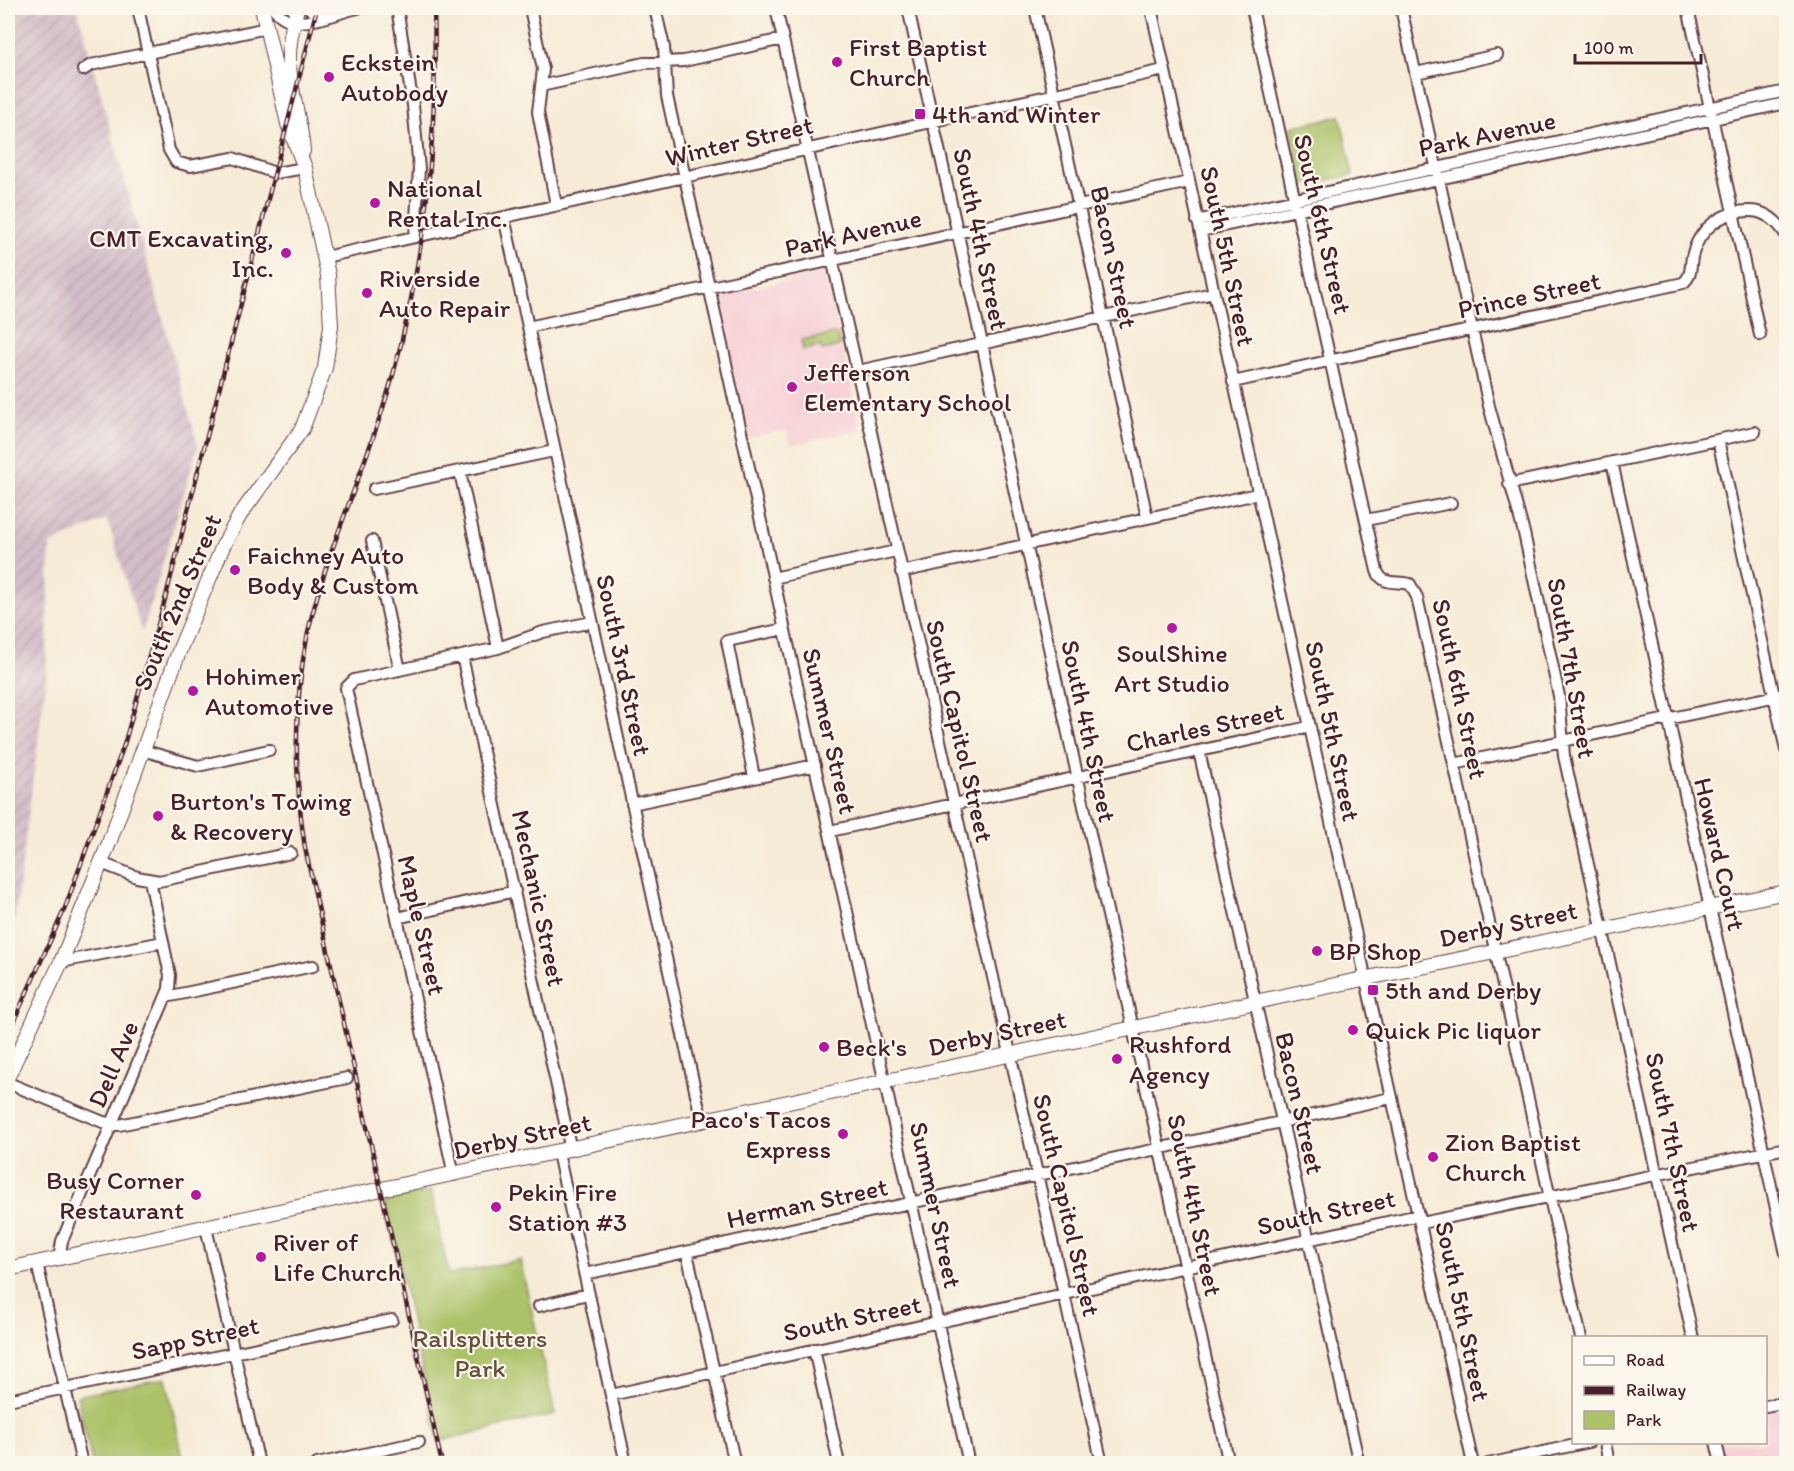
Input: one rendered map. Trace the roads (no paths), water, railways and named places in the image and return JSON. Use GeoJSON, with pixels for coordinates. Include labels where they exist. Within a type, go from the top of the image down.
{"type":"FeatureCollection","features":[{"type":"Feature","properties":{"kind":"main road","name":"South 2nd Street"},"geometry":{"type":"LineString","coordinates":[[8,1076],[61,962],[101,863],[180,646],[223,546],[240,515],[293,445],[311,413],[325,368],[331,329],[330,295],[325,257],[305,168],[288,124],[262,8]]}},
{"type":"Feature","properties":{"kind":"main road"},"geometry":{"type":"LineString","coordinates":[[296,14],[289,49],[289,68],[301,123],[305,168]]}},
{"type":"Feature","properties":{"kind":"main road","name":"Derby Street"},"geometry":{"type":"LineString","coordinates":[[8,1269],[885,1083],[1254,1002],[1786,892]]}},
{"type":"Feature","properties":{"kind":"street"},"geometry":{"type":"LineString","coordinates":[[138,8],[169,150],[176,162],[190,166],[233,158],[246,160],[275,173],[305,168]]}},
{"type":"Feature","properties":{"kind":"street"},"geometry":{"type":"LineString","coordinates":[[274,8],[283,17],[296,14],[310,21],[358,8]]}},
{"type":"Feature","properties":{"kind":"street"},"geometry":{"type":"LineString","coordinates":[[309,8],[315,13],[339,12]]}},
{"type":"Feature","properties":{"kind":"street"},"geometry":{"type":"LineString","coordinates":[[397,8],[413,105],[419,170],[415,236]]}},
{"type":"Feature","properties":{"kind":"street"},"geometry":{"type":"LineString","coordinates":[[530,8],[543,69],[538,112],[556,205]]}},
{"type":"Feature","properties":{"kind":"street","name":"Summer Street"},"geometry":{"type":"LineString","coordinates":[[655,8],[664,47],[663,62],[667,96],[684,176],[969,1464]]}},
{"type":"Feature","properties":{"kind":"street","name":"South Capitol Street"},"geometry":{"type":"LineString","coordinates":[[776,8],[1102,1464]]}},
{"type":"Feature","properties":{"kind":"street","name":"South 4th Street"},"geometry":{"type":"LineString","coordinates":[[911,8],[932,120],[980,344],[1229,1464]]}},
{"type":"Feature","properties":{"kind":"street","name":"Bacon Street"},"geometry":{"type":"LineString","coordinates":[[1035,8],[1147,517]]}},
{"type":"Feature","properties":{"kind":"street","name":"South 5th Street"},"geometry":{"type":"LineString","coordinates":[[1151,8],[1473,1464]]}},
{"type":"Feature","properties":{"kind":"street","name":"South 6th Street"},"geometry":{"type":"LineString","coordinates":[[1252,8],[1380,578],[1388,582],[1407,582],[1415,589],[1581,1336]]}},
{"type":"Feature","properties":{"kind":"street","name":"South 7th Street"},"geometry":{"type":"LineString","coordinates":[[1401,8],[1472,330],[1509,484],[1524,533],[1559,696],[1562,741],[1693,1336]]}},
{"type":"Feature","properties":{"kind":"street"},"geometry":{"type":"LineString","coordinates":[[1688,8],[1761,334]]}},
{"type":"Feature","properties":{"kind":"street"},"geometry":{"type":"LineString","coordinates":[[83,70],[91,65],[267,28]]}},
{"type":"Feature","properties":{"kind":"street"},"geometry":{"type":"LineString","coordinates":[[541,86],[644,63],[684,61],[783,39]]}},
{"type":"Feature","properties":{"kind":"street"},"geometry":{"type":"LineString","coordinates":[[1416,73],[1497,55]]}},
{"type":"Feature","properties":{"kind":"street","name":"Winter Street"},"geometry":{"type":"LineString","coordinates":[[325,257],[1164,70]]}},
{"type":"Feature","properties":{"kind":"street","name":"Park Avenue"},"geometry":{"type":"LineString","coordinates":[[1438,174],[1786,91]]}},
{"type":"Feature","properties":{"kind":"street","name":"Park Avenue"},"geometry":{"type":"LineString","coordinates":[[1198,226],[1786,103]]}},
{"type":"Feature","properties":{"kind":"street","name":"Park Avenue"},"geometry":{"type":"LineString","coordinates":[[528,327],[1189,182]]}},
{"type":"Feature","properties":{"kind":"street"},"geometry":{"type":"LineString","coordinates":[[1734,213],[1750,211],[1766,215],[1779,224],[1786,235]]}},
{"type":"Feature","properties":{"kind":"street","name":"Prince Street"},"geometry":{"type":"LineString","coordinates":[[1233,382],[1683,283],[1690,274],[1693,255],[1700,237],[1714,222],[1734,213]]}},
{"type":"Feature","properties":{"kind":"street","name":"South 3rd Street"},"geometry":{"type":"LineString","coordinates":[[504,217],[702,1122]]}},
{"type":"Feature","properties":{"kind":"street"},"geometry":{"type":"LineString","coordinates":[[858,371],[1213,293]]}},
{"type":"Feature","properties":{"kind":"street"},"geometry":{"type":"LineString","coordinates":[[1509,484],[1755,432]]}},
{"type":"Feature","properties":{"kind":"street"},"geometry":{"type":"LineString","coordinates":[[1718,440],[1786,750]]}},
{"type":"Feature","properties":{"kind":"street"},"geometry":{"type":"LineString","coordinates":[[374,489],[554,451]]}},
{"type":"Feature","properties":{"kind":"street","name":"Howard Court"},"geometry":{"type":"LineString","coordinates":[[1612,462],[1786,1254]]}},
{"type":"Feature","properties":{"kind":"street"},"geometry":{"type":"LineString","coordinates":[[460,472],[498,648]]}},
{"type":"Feature","properties":{"kind":"street"},"geometry":{"type":"LineString","coordinates":[[901,572],[1257,494]]}},
{"type":"Feature","properties":{"kind":"street"},"geometry":{"type":"LineString","coordinates":[[1366,520],[1451,502]]}},
{"type":"Feature","properties":{"kind":"street"},"geometry":{"type":"LineString","coordinates":[[372,541],[400,670],[498,648],[543,632],[592,622]]}},
{"type":"Feature","properties":{"kind":"street"},"geometry":{"type":"LineString","coordinates":[[773,578],[896,550]]}},
{"type":"Feature","properties":{"kind":"street"},"geometry":{"type":"LineString","coordinates":[[754,777],[727,641],[784,628]]}},
{"type":"Feature","properties":{"kind":"street","name":"Mechanic Street"},"geometry":{"type":"LineString","coordinates":[[462,656],[515,891],[564,1151],[588,1294],[626,1464]]}},
{"type":"Feature","properties":{"kind":"street","name":"Maple Street"},"geometry":{"type":"LineString","coordinates":[[400,670],[354,680],[347,685],[454,1175]]}},
{"type":"Feature","properties":{"kind":"street"},"geometry":{"type":"LineString","coordinates":[[1454,764],[1786,693]]}},
{"type":"Feature","properties":{"kind":"street","name":"Charles Street"},"geometry":{"type":"LineString","coordinates":[[830,831],[1309,727]]}},
{"type":"Feature","properties":{"kind":"street"},"geometry":{"type":"LineString","coordinates":[[142,750],[198,766],[268,750]]}},
{"type":"Feature","properties":{"kind":"street","name":"Bacon Street"},"geometry":{"type":"LineString","coordinates":[[1199,752],[1359,1464]]}},
{"type":"Feature","properties":{"kind":"street"},"geometry":{"type":"LineString","coordinates":[[632,804],[815,765]]}},
{"type":"Feature","properties":{"kind":"street"},"geometry":{"type":"LineString","coordinates":[[101,863],[150,880],[291,853]]}},
{"type":"Feature","properties":{"kind":"street","name":"Dell Ave"},"geometry":{"type":"LineString","coordinates":[[59,1259],[62,1241],[166,997],[170,975],[150,880]]}},
{"type":"Feature","properties":{"kind":"street"},"geometry":{"type":"LineString","coordinates":[[397,918],[515,891]]}},
{"type":"Feature","properties":{"kind":"street"},"geometry":{"type":"LineString","coordinates":[[61,962],[163,942]]}},
{"type":"Feature","properties":{"kind":"street"},"geometry":{"type":"LineString","coordinates":[[166,997],[313,966]]}},
{"type":"Feature","properties":{"kind":"street"},"geometry":{"type":"LineString","coordinates":[[8,1083],[112,1125],[140,1122],[347,1078]]}},
{"type":"Feature","properties":{"kind":"street","name":"Herman Street"},"geometry":{"type":"LineString","coordinates":[[585,1274],[1391,1098]]}},
{"type":"Feature","properties":{"kind":"street","name":"South Street"},"geometry":{"type":"LineString","coordinates":[[611,1395],[1308,1239],[1549,1197],[1786,1148]]}},
{"type":"Feature","properties":{"kind":"street"},"geometry":{"type":"LineString","coordinates":[[206,1227],[259,1464]]}},
{"type":"Feature","properties":{"kind":"street"},"geometry":{"type":"LineString","coordinates":[[687,1253],[735,1464]]}},
{"type":"Feature","properties":{"kind":"street"},"geometry":{"type":"LineString","coordinates":[[37,1263],[82,1464]]}},
{"type":"Feature","properties":{"kind":"street"},"geometry":{"type":"LineString","coordinates":[[538,1306],[588,1294]]}},
{"type":"Feature","properties":{"kind":"street","name":"Sapp Street"},"geometry":{"type":"LineString","coordinates":[[8,1400],[392,1320]]}},
{"type":"Feature","properties":{"kind":"street"},"geometry":{"type":"LineString","coordinates":[[814,1349],[839,1464]]}},
{"type":"Feature","properties":{"kind":"street"},"geometry":{"type":"LineString","coordinates":[[1767,1406],[1786,1402]]}},
{"type":"Feature","properties":{"kind":"street"},"geometry":{"type":"LineString","coordinates":[[317,1464],[419,1442]]}},
{"type":"Feature","properties":{"kind":"street"},"geometry":{"type":"LineString","coordinates":[[1488,1464],[1584,1444]]}},
{"type":"Feature","properties":{"kind":"street"},"geometry":{"type":"LineString","coordinates":[[1605,1444],[1609,1464]]}},
{"type":"Feature","properties":{"kind":"street"},"geometry":{"type":"LineString","coordinates":[[1716,1444],[1721,1464]]}},
{"type":"Feature","properties":{"kind":"railway"},"geometry":{"type":"LineString","coordinates":[[8,1034],[65,908],[124,745],[166,596],[317,8]]}},
{"type":"Feature","properties":{"kind":"railway"},"geometry":{"type":"LineString","coordinates":[[434,8],[434,101],[431,147],[422,239],[414,284],[393,375],[326,567],[308,632],[300,686],[297,767],[305,848],[442,1464]]}},
{"type":"Feature","properties":{"kind":"place","name":"First Baptist Church"},"geometry":{"type":"Point","coordinates":[837,62]}},
{"type":"Feature","properties":{"kind":"place","name":"Eckstein Autobody"},"geometry":{"type":"Point","coordinates":[329,77]}},
{"type":"Feature","properties":{"kind":"place","name":"4th and Winter"},"geometry":{"type":"Point","coordinates":[920,114]}},
{"type":"Feature","properties":{"kind":"place","name":"National Rental Inc."},"geometry":{"type":"Point","coordinates":[375,203]}},
{"type":"Feature","properties":{"kind":"place","name":"CMT Excavating, Inc."},"geometry":{"type":"Point","coordinates":[286,253]}},
{"type":"Feature","properties":{"kind":"place","name":"Riverside Auto Repair"},"geometry":{"type":"Point","coordinates":[367,293]}},
{"type":"Feature","properties":{"kind":"place","name":"Jefferson Elementary School"},"geometry":{"type":"Point","coordinates":[792,387]}},
{"type":"Feature","properties":{"kind":"place","name":"Faichney Auto Body & Custom"},"geometry":{"type":"Point","coordinates":[235,570]}},
{"type":"Feature","properties":{"kind":"place","name":"SoulShine Art Studio"},"geometry":{"type":"Point","coordinates":[1172,628]}},
{"type":"Feature","properties":{"kind":"place","name":"Hohimer Automotive"},"geometry":{"type":"Point","coordinates":[193,691]}},
{"type":"Feature","properties":{"kind":"place","name":"Burton's Towing & Recovery"},"geometry":{"type":"Point","coordinates":[158,816]}},
{"type":"Feature","properties":{"kind":"place","name":"BP Shop"},"geometry":{"type":"Point","coordinates":[1317,951]}},
{"type":"Feature","properties":{"kind":"place","name":"5th and Derby"},"geometry":{"type":"Point","coordinates":[1373,990]}},
{"type":"Feature","properties":{"kind":"place","name":"Quick Pic liquor"},"geometry":{"type":"Point","coordinates":[1353,1030]}},
{"type":"Feature","properties":{"kind":"place","name":"Beck's"},"geometry":{"type":"Point","coordinates":[824,1047]}},
{"type":"Feature","properties":{"kind":"place","name":"Rushford Agency"},"geometry":{"type":"Point","coordinates":[1117,1059]}},
{"type":"Feature","properties":{"kind":"place","name":"Paco's Tacos Express"},"geometry":{"type":"Point","coordinates":[843,1134]}},
{"type":"Feature","properties":{"kind":"place","name":"Zion Baptist Church"},"geometry":{"type":"Point","coordinates":[1433,1157]}},
{"type":"Feature","properties":{"kind":"place","name":"Busy Corner Restaurant"},"geometry":{"type":"Point","coordinates":[196,1195]}},
{"type":"Feature","properties":{"kind":"place","name":"Pekin Fire Station #3"},"geometry":{"type":"Point","coordinates":[496,1207]}},
{"type":"Feature","properties":{"kind":"place","name":"River of Life Church"},"geometry":{"type":"Point","coordinates":[261,1257]}},
{"type":"Feature","properties":{"kind":"park label","name":"Railsplitters Park"},"geometry":{"type":"Point","coordinates":[480,1353]}}]}
